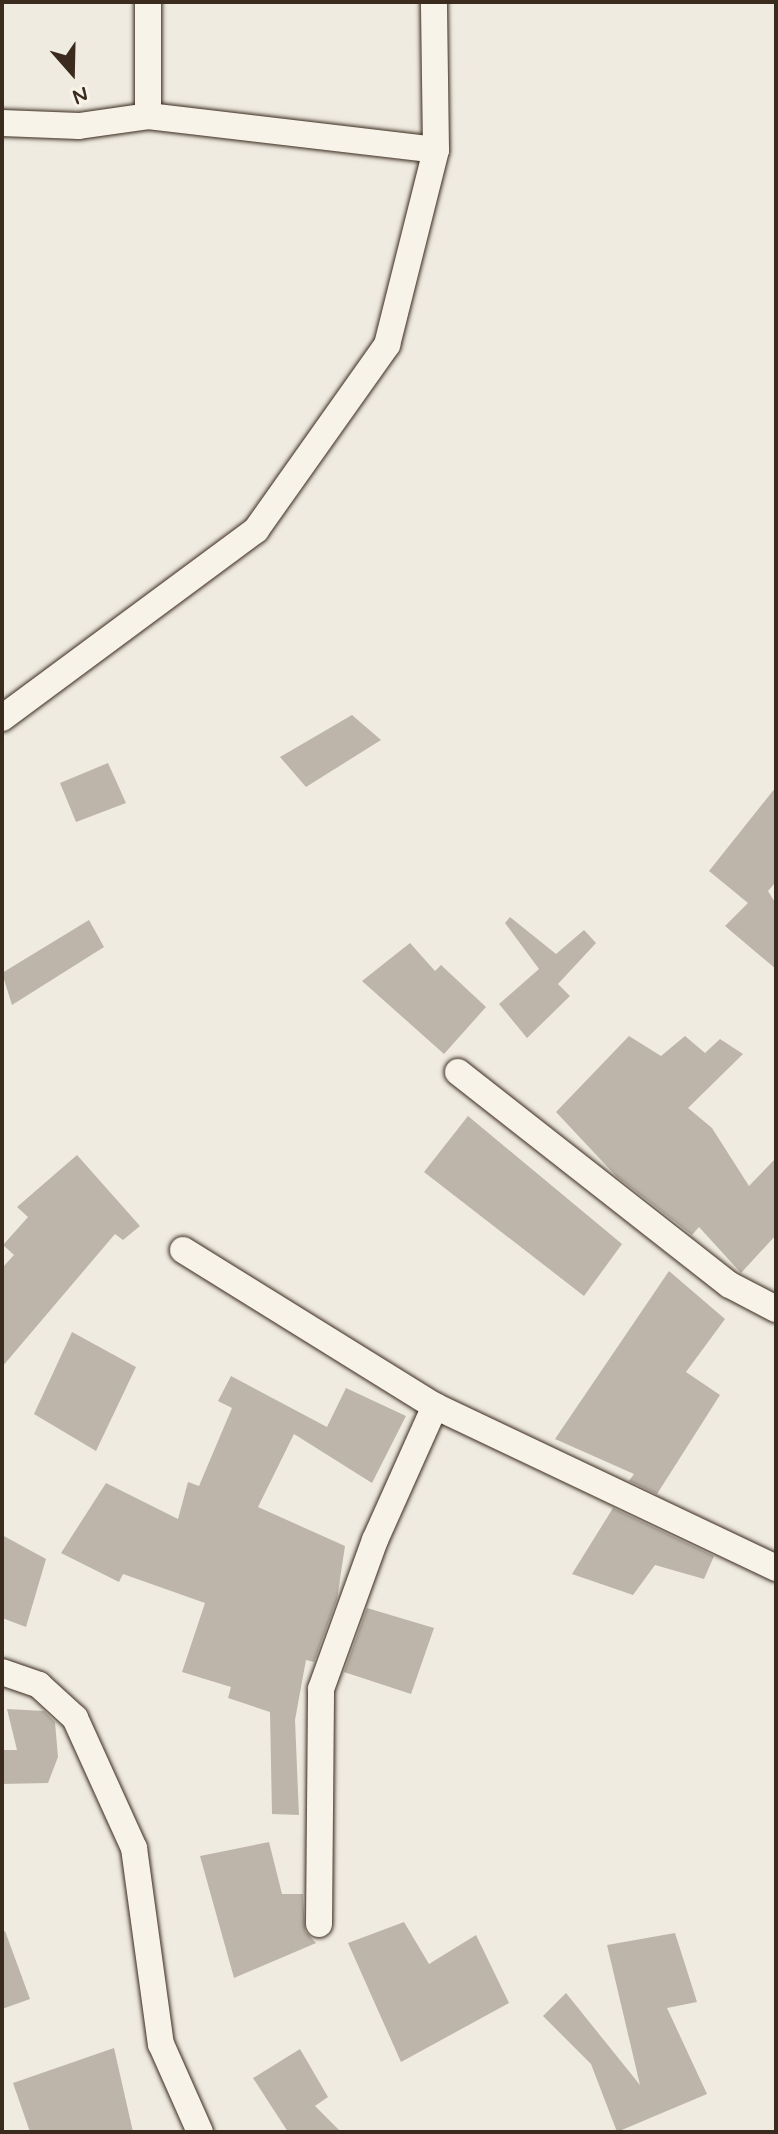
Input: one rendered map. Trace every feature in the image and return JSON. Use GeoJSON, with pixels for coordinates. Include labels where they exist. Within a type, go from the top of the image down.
{"type":"FeatureCollection","features":[{"type":"Feature","properties":{"kind":"street"},"geometry":{"type":"LineString","coordinates":[[148,2],[148,116]]}},
{"type":"Feature","properties":{"kind":"street"},"geometry":{"type":"LineString","coordinates":[[2,718],[256,530],[387,345],[436,150],[434,2]]}},
{"type":"Feature","properties":{"kind":"street"},"geometry":{"type":"LineString","coordinates":[[2,123],[79,126],[148,116],[436,150]]}},
{"type":"Feature","properties":{"kind":"street"},"geometry":{"type":"LineString","coordinates":[[458,1072],[730,1285],[776,1309]]}},
{"type":"Feature","properties":{"kind":"street"},"geometry":{"type":"LineString","coordinates":[[183,1250],[435,1406],[776,1568]]}},
{"type":"Feature","properties":{"kind":"street"},"geometry":{"type":"LineString","coordinates":[[319,1924],[321,1689],[375,1540],[435,1406]]}},
{"type":"Feature","properties":{"kind":"street"},"geometry":{"type":"LineString","coordinates":[[2,1672],[39,1685],[75,1718],[134,1848],[161,2044],[200,2132]]}},
{"type":"Feature","properties":{"kind":"building"},"geometry":{"type":"Polygon","coordinates":[[[352,715],[381,740],[306,787],[280,757],[352,715]]]}},
{"type":"Feature","properties":{"kind":"building"},"geometry":{"type":"Polygon","coordinates":[[[108,763],[126,803],[76,822],[60,783],[108,763]]]}},
{"type":"Feature","properties":{"kind":"building"},"geometry":{"type":"Polygon","coordinates":[[[776,787],[776,882],[768,891],[776,904],[776,969],[725,926],[748,903],[709,871],[776,787]]]}},
{"type":"Feature","properties":{"kind":"building"},"geometry":{"type":"Polygon","coordinates":[[[510,917],[556,954],[584,930],[596,943],[558,984],[570,996],[527,1038],[499,1004],[539,969],[505,923],[510,917]]]}},
{"type":"Feature","properties":{"kind":"building"},"geometry":{"type":"Polygon","coordinates":[[[89,920],[104,947],[12,1005],[2,973],[89,920]]]}},
{"type":"Feature","properties":{"kind":"building"},"geometry":{"type":"Polygon","coordinates":[[[410,943],[435,971],[441,965],[486,1007],[444,1054],[362,981],[410,943]]]}},
{"type":"Feature","properties":{"kind":"building"},"geometry":{"type":"Polygon","coordinates":[[[629,1036],[661,1056],[685,1036],[705,1053],[720,1039],[743,1054],[688,1108],[712,1128],[749,1186],[776,1158],[776,1235],[741,1273],[699,1227],[692,1235],[616,1176],[556,1112],[629,1036]]]}},
{"type":"Feature","properties":{"kind":"building"},"geometry":{"type":"Polygon","coordinates":[[[468,1116],[622,1244],[584,1296],[424,1172],[468,1116]]]}},
{"type":"Feature","properties":{"kind":"building"},"geometry":{"type":"Polygon","coordinates":[[[77,1155],[140,1226],[123,1240],[115,1234],[2,1367],[2,1268],[14,1255],[3,1245],[28,1217],[17,1207],[77,1155]]]}},
{"type":"Feature","properties":{"kind":"building"},"geometry":{"type":"Polygon","coordinates":[[[669,1271],[725,1319],[686,1372],[720,1395],[657,1494],[629,1481],[634,1474],[555,1439],[669,1271]]]}},
{"type":"Feature","properties":{"kind":"building"},"geometry":{"type":"Polygon","coordinates":[[[72,1332],[136,1367],[96,1451],[34,1414],[72,1332]]]}},
{"type":"Feature","properties":{"kind":"building"},"geometry":{"type":"Polygon","coordinates":[[[231,1376],[327,1427],[346,1388],[406,1416],[372,1483],[294,1434],[258,1507],[345,1546],[337,1599],[314,1662],[306,1660],[295,1720],[299,1815],[272,1814],[270,1712],[228,1698],[231,1687],[182,1672],[205,1603],[123,1574],[119,1582],[61,1553],[106,1483],[178,1519],[188,1482],[199,1486],[232,1408],[218,1401],[231,1376]]]}},
{"type":"Feature","properties":{"kind":"building"},"geometry":{"type":"Polygon","coordinates":[[[613,1508],[714,1556],[704,1579],[655,1565],[633,1595],[572,1574],[613,1508]]]}},
{"type":"Feature","properties":{"kind":"building"},"geometry":{"type":"Polygon","coordinates":[[[2,1535],[46,1559],[26,1627],[2,1618],[2,1535]]]}},
{"type":"Feature","properties":{"kind":"building"},"geometry":{"type":"Polygon","coordinates":[[[367,1608],[434,1628],[411,1694],[344,1672],[367,1608]]]}},
{"type":"Feature","properties":{"kind":"building"},"geometry":{"type":"Polygon","coordinates":[[[7,1709],[44,1711],[55,1722],[58,1757],[48,1783],[2,1784],[2,1750],[17,1750],[7,1709]]]}},
{"type":"Feature","properties":{"kind":"building"},"geometry":{"type":"Polygon","coordinates":[[[269,1842],[282,1894],[303,1894],[305,1931],[316,1943],[234,1978],[200,1856],[269,1842]]]}},
{"type":"Feature","properties":{"kind":"building"},"geometry":{"type":"Polygon","coordinates":[[[404,1922],[429,1964],[476,1935],[509,2003],[401,2062],[348,1943],[404,1922]]]}},
{"type":"Feature","properties":{"kind":"building"},"geometry":{"type":"Polygon","coordinates":[[[5,1931],[30,1999],[2,2009],[2,1932],[5,1931]]]}},
{"type":"Feature","properties":{"kind":"building"},"geometry":{"type":"Polygon","coordinates":[[[675,1933],[697,2002],[667,2008],[707,2094],[617,2132],[591,2064],[543,2016],[566,1993],[640,2085],[607,1945],[675,1933]]]}},
{"type":"Feature","properties":{"kind":"building"},"geometry":{"type":"Polygon","coordinates":[[[114,2048],[133,2132],[30,2132],[13,2083],[114,2048]]]}},
{"type":"Feature","properties":{"kind":"building"},"geometry":{"type":"Polygon","coordinates":[[[300,2049],[328,2097],[315,2106],[341,2132],[288,2132],[253,2078],[300,2049]]]}}]}
